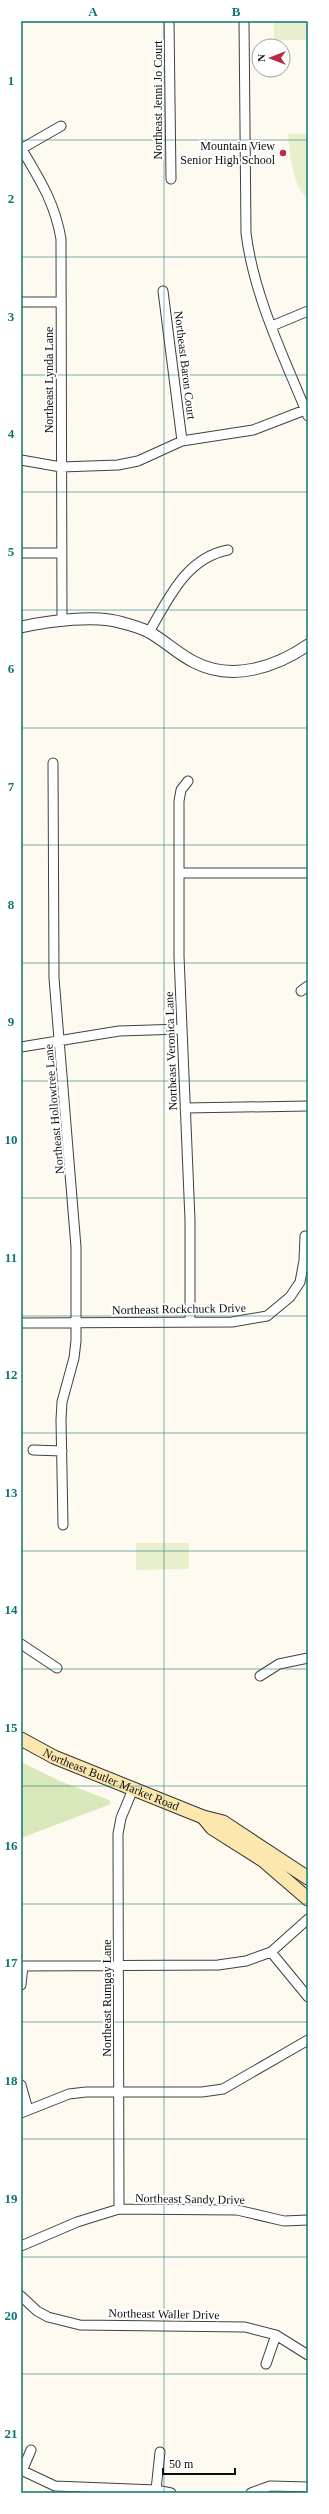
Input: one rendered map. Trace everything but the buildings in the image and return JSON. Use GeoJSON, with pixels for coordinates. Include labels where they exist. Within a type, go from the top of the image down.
{"type":"FeatureCollection","features":[{"type":"Feature","properties":{"kind":"main road","name":"Northeast Butler Market Road"},"geometry":{"type":"LineString","coordinates":[[21,1739],[54,1757],[203,1817],[223,1822],[308,1878]]}},
{"type":"Feature","properties":{"kind":"main road","name":"Northeast Butler Market Road"},"geometry":{"type":"LineString","coordinates":[[203,1817],[212,1828],[259,1858],[308,1898]]}},
{"type":"Feature","properties":{"kind":"main road"},"geometry":{"type":"LineString","coordinates":[[212,1828],[271,1857],[308,1887]]}},
{"type":"Feature","properties":{"kind":"street","name":"Northeast Jenni Jo Court"},"geometry":{"type":"LineString","coordinates":[[169,21],[170,179]]}},
{"type":"Feature","properties":{"kind":"street"},"geometry":{"type":"LineString","coordinates":[[21,460],[61,467],[118,465],[138,461],[182,441],[253,430],[307,413],[257,291],[249,261],[246,233],[244,21]]}},
{"type":"Feature","properties":{"kind":"street"},"geometry":{"type":"LineString","coordinates":[[21,149],[61,126]]}},
{"type":"Feature","properties":{"kind":"street","name":"Northeast Lynda Lane"},"geometry":{"type":"LineString","coordinates":[[21,149],[57,215],[61,239],[62,621]]}},
{"type":"Feature","properties":{"kind":"street","name":"Northeast Baron Court"},"geometry":{"type":"LineString","coordinates":[[163,291],[182,441]]}},
{"type":"Feature","properties":{"kind":"street"},"geometry":{"type":"LineString","coordinates":[[21,302],[61,302]]}},
{"type":"Feature","properties":{"kind":"street"},"geometry":{"type":"LineString","coordinates":[[272,326],[308,311]]}},
{"type":"Feature","properties":{"kind":"street"},"geometry":{"type":"LineString","coordinates":[[149,632],[175,588],[191,568],[206,556],[228,550]]}},
{"type":"Feature","properties":{"kind":"street"},"geometry":{"type":"LineString","coordinates":[[21,553],[61,553]]}},
{"type":"Feature","properties":{"kind":"street"},"geometry":{"type":"LineString","coordinates":[[21,627],[62,621],[96,619],[121,622],[149,632],[195,663],[217,670],[241,671],[266,668],[290,658],[308,645]]}},
{"type":"Feature","properties":{"kind":"street","name":"Northeast Hollowtree Lane"},"geometry":{"type":"LineString","coordinates":[[53,763],[52,944],[74,1214],[76,1323],[74,1358],[62,1402],[62,1525]]}},
{"type":"Feature","properties":{"kind":"street","name":"Northeast Veronica Lane"},"geometry":{"type":"LineString","coordinates":[[188,781],[181,790],[179,801],[179,956],[190,1220],[190,1322]]}},
{"type":"Feature","properties":{"kind":"street"},"geometry":{"type":"LineString","coordinates":[[179,873],[308,873]]}},
{"type":"Feature","properties":{"kind":"street"},"geometry":{"type":"LineString","coordinates":[[21,1048],[60,1040],[119,1031],[182,1029]]}},
{"type":"Feature","properties":{"kind":"street"},"geometry":{"type":"LineString","coordinates":[[185,1108],[308,1106]]}},
{"type":"Feature","properties":{"kind":"street","name":"Northeast Rockchuck Drive"},"geometry":{"type":"LineString","coordinates":[[21,1323],[250,1321],[267,1316],[280,1308],[290,1298],[300,1282],[304,1261],[304,1236]]}},
{"type":"Feature","properties":{"kind":"street"},"geometry":{"type":"LineString","coordinates":[[33,1450],[62,1451]]}},
{"type":"Feature","properties":{"kind":"street"},"geometry":{"type":"LineString","coordinates":[[21,1644],[57,1668]]}},
{"type":"Feature","properties":{"kind":"street"},"geometry":{"type":"LineString","coordinates":[[260,1676],[279,1664],[308,1658]]}},
{"type":"Feature","properties":{"kind":"street","name":"Northeast Rumgay Lane"},"geometry":{"type":"LineString","coordinates":[[119,2209],[118,1834],[121,1818],[133,1789]]}},
{"type":"Feature","properties":{"kind":"street"},"geometry":{"type":"LineString","coordinates":[[21,1985],[22,1966],[218,1965],[246,1961],[271,1952],[308,1919]]}},
{"type":"Feature","properties":{"kind":"street"},"geometry":{"type":"LineString","coordinates":[[271,1952],[308,1997]]}},
{"type":"Feature","properties":{"kind":"street"},"geometry":{"type":"LineString","coordinates":[[21,2085],[24,2111],[69,2094],[119,2092],[202,2092],[223,2089],[308,2040]]}},
{"type":"Feature","properties":{"kind":"street","name":"Northeast Sandy Drive"},"geometry":{"type":"LineString","coordinates":[[21,2246],[77,2222],[119,2209],[237,2210],[284,2221],[308,2220]]}},
{"type":"Feature","properties":{"kind":"street","name":"Northeast Waller Drive"},"geometry":{"type":"LineString","coordinates":[[21,2296],[37,2311],[48,2317],[80,2325],[245,2327],[276,2335],[308,2355]]}},
{"type":"Feature","properties":{"kind":"street"},"geometry":{"type":"LineString","coordinates":[[266,2364],[276,2335]]}},
{"type":"Feature","properties":{"kind":"street"},"geometry":{"type":"LineString","coordinates":[[31,2450],[22,2470],[55,2486],[156,2490],[171,2493]]}},
{"type":"Feature","properties":{"kind":"street"},"geometry":{"type":"LineString","coordinates":[[156,2490],[160,2452]]}},
{"type":"Feature","properties":{"kind":"street"},"geometry":{"type":"LineString","coordinates":[[251,2493],[270,2486],[308,2487]]}},
{"type":"Feature","properties":{"kind":"green space"},"geometry":{"type":"Polygon","coordinates":[[[274,21],[308,21],[308,40],[274,38],[274,21]]]}},
{"type":"Feature","properties":{"kind":"green space"},"geometry":{"type":"Polygon","coordinates":[[[288,134],[308,134],[308,200],[298,186],[295,178],[288,134]]]}},
{"type":"Feature","properties":{"kind":"green space"},"geometry":{"type":"Polygon","coordinates":[[[136,1543],[189,1543],[189,1569],[136,1570],[136,1543]]]}},
{"type":"Feature","properties":{"kind":"green space"},"geometry":{"type":"Polygon","coordinates":[[[21,1762],[60,1781],[109,1800],[111,1804],[21,1838],[21,1762]]]}},
{"type":"Feature","properties":{"kind":"place","name":"Mountain View Senior High School"},"geometry":{"type":"Point","coordinates":[283,153]}}]}
